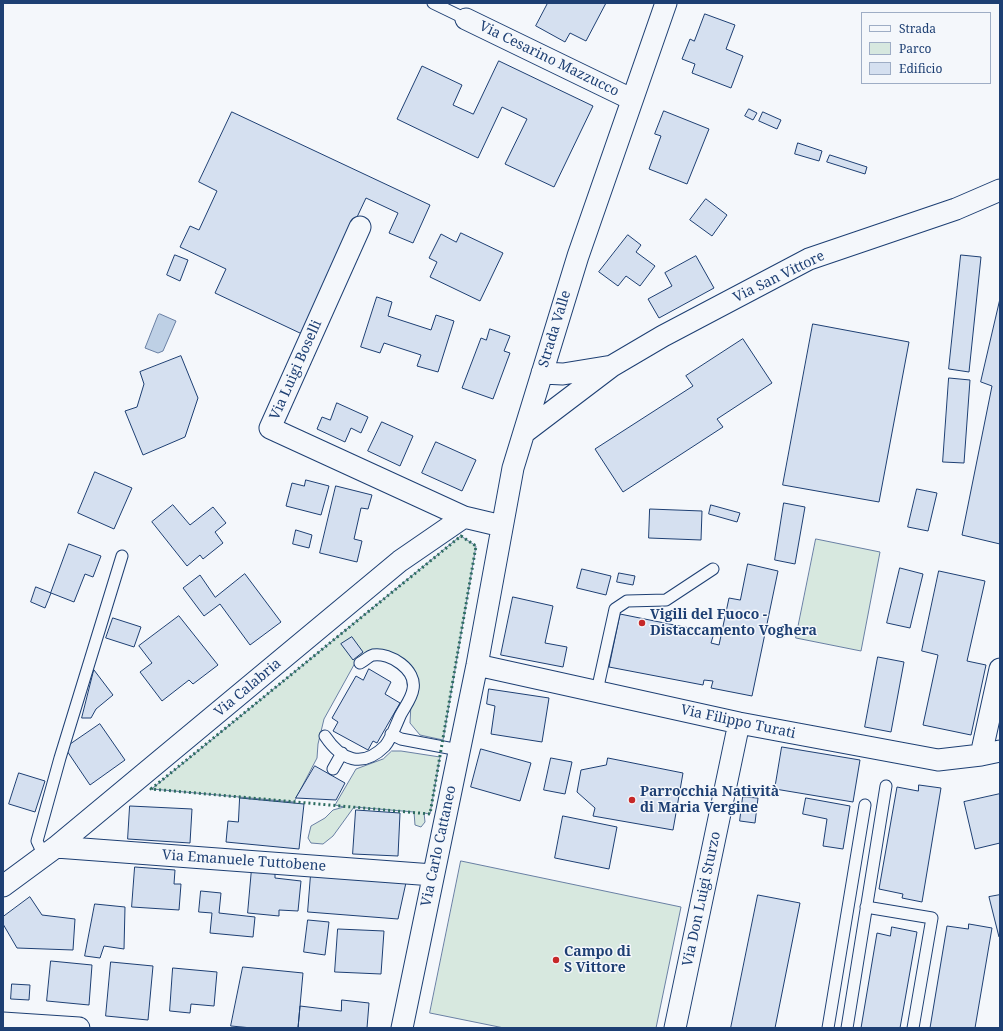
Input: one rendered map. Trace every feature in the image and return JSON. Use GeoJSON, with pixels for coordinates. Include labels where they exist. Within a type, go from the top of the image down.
{"type":"FeatureCollection","features":[{"type":"Feature","properties":{"kind":"street","name":"Strada Valle"},"geometry":{"type":"LineString","coordinates":[[477,665],[514,468],[578,256],[631,99],[666,3]]}},
{"type":"Feature","properties":{"kind":"street","name":"Via Cesarino Mazzucco"},"geometry":{"type":"LineString","coordinates":[[466,19],[631,99]]}},
{"type":"Feature","properties":{"kind":"street","name":"Via San Vittore"},"geometry":{"type":"LineString","coordinates":[[525,432],[612,366],[663,336],[809,259],[956,209],[1000,190]]}},
{"type":"Feature","properties":{"kind":"street","name":"Via Luigi Boselli"},"geometry":{"type":"LineString","coordinates":[[360,227],[270,428],[464,517]]}},
{"type":"Feature","properties":{"kind":"street","name":"Via San Vittore"},"geometry":{"type":"LineString","coordinates":[[542,373],[564,374],[612,366]]}},
{"type":"Feature","properties":{"kind":"street"},"geometry":{"type":"LineString","coordinates":[[464,517],[502,526]]}},
{"type":"Feature","properties":{"kind":"street","name":"Via Calabria"},"geometry":{"type":"LineString","coordinates":[[3,886],[50,852],[400,562],[464,517]]}},
{"type":"Feature","properties":{"kind":"street","name":"Via Filippo Turati"},"geometry":{"type":"LineString","coordinates":[[477,665],[739,723],[938,760],[991,753]]}},
{"type":"Feature","properties":{"kind":"street","name":"Via Carlo Cattaneo"},"geometry":{"type":"LineString","coordinates":[[402,1028],[477,665]]}},
{"type":"Feature","properties":{"kind":"street"},"geometry":{"type":"LineString","coordinates":[[991,753],[1000,669]]}},
{"type":"Feature","properties":{"kind":"street","name":"Via Don Luigi Sturzo"},"geometry":{"type":"LineString","coordinates":[[675,1028],[739,723]]}},
{"type":"Feature","properties":{"kind":"street","name":"Via Emanuele Tuttobene"},"geometry":{"type":"LineString","coordinates":[[50,852],[433,876]]}},
{"type":"Feature","properties":{"kind":"street"},"geometry":{"type":"LineString","coordinates":[[3,1023],[79,1028]]}},
{"type":"Feature","properties":{"kind":"lane"},"geometry":{"type":"LineString","coordinates":[[433,3],[466,19]]}},
{"type":"Feature","properties":{"kind":"lane"},"geometry":{"type":"LineString","coordinates":[[50,852],[37,841],[122,556]]}},
{"type":"Feature","properties":{"kind":"lane"},"geometry":{"type":"LineString","coordinates":[[597,691],[615,609],[627,601],[666,600],[713,569]]}},
{"type":"Feature","properties":{"kind":"lane"},"geometry":{"type":"LineString","coordinates":[[325,736],[334,749],[354,760],[367,760],[386,745],[414,688],[412,676],[403,665],[386,657],[373,655],[360,663]]}},
{"type":"Feature","properties":{"kind":"lane"},"geometry":{"type":"LineString","coordinates":[[391,734],[401,740],[459,750]]}},
{"type":"Feature","properties":{"kind":"lane"},"geometry":{"type":"LineString","coordinates":[[332,770],[342,753]]}},
{"type":"Feature","properties":{"kind":"lane"},"geometry":{"type":"LineString","coordinates":[[846,1028],[886,786]]}},
{"type":"Feature","properties":{"kind":"lane"},"geometry":{"type":"LineString","coordinates":[[828,1028],[865,805]]}},
{"type":"Feature","properties":{"kind":"lane"},"geometry":{"type":"LineString","coordinates":[[866,907],[932,918],[913,1028]]}},
{"type":"Feature","properties":{"kind":"green space"},"geometry":{"type":"Polygon","coordinates":[[[461,536],[476,546],[443,740],[420,735],[410,723],[411,703],[407,684],[406,664],[374,652],[355,663],[324,719],[318,744],[317,758],[294,802],[152,789],[461,536]]]}},
{"type":"Feature","properties":{"kind":"green space"},"geometry":{"type":"Polygon","coordinates":[[[816,539],[880,552],[861,651],[796,638],[816,539]]]}},
{"type":"Feature","properties":{"kind":"green space"},"geometry":{"type":"Polygon","coordinates":[[[392,751],[440,757],[430,814],[424,813],[425,822],[421,827],[415,825],[414,812],[354,807],[333,836],[323,844],[311,843],[308,838],[311,826],[325,818],[333,810],[344,807],[335,805],[356,769],[383,759],[392,751]]]}},
{"type":"Feature","properties":{"kind":"green space","name":"Campo di S Vittore"},"geometry":{"type":"Polygon","coordinates":[[[461,861],[681,907],[656,1028],[504,1028],[430,1013],[461,861]]]}},
{"type":"Feature","properties":{"kind":"water"},"geometry":{"type":"Polygon","coordinates":[[[160,314],[176,321],[163,351],[158,353],[145,348],[158,315],[160,314]]]}},
{"type":"Feature","properties":{"kind":"building"},"geometry":{"type":"Polygon","coordinates":[[[548,3],[606,3],[586,41],[570,33],[565,42],[536,26],[548,3]]]}},
{"type":"Feature","properties":{"kind":"building"},"geometry":{"type":"Polygon","coordinates":[[[705,14],[735,25],[726,49],[743,56],[731,88],[692,73],[695,64],[682,59],[690,39],[694,41],[705,14]]]}},
{"type":"Feature","properties":{"kind":"building"},"geometry":{"type":"Polygon","coordinates":[[[499,61],[593,106],[554,187],[505,164],[527,119],[502,107],[478,158],[397,119],[422,66],[462,85],[453,105],[473,114],[499,61]]]}},
{"type":"Feature","properties":{"kind":"building"},"geometry":{"type":"Polygon","coordinates":[[[749,109],[757,113],[753,120],[745,116],[749,109]]]}},
{"type":"Feature","properties":{"kind":"building"},"geometry":{"type":"Polygon","coordinates":[[[664,111],[709,129],[687,184],[649,169],[661,136],[655,134],[664,111]]]}},
{"type":"Feature","properties":{"kind":"building"},"geometry":{"type":"Polygon","coordinates":[[[232,112],[430,205],[413,243],[389,233],[398,213],[366,198],[302,334],[215,293],[226,269],[180,247],[190,226],[199,230],[217,191],[199,182],[232,112]]]}},
{"type":"Feature","properties":{"kind":"building"},"geometry":{"type":"Polygon","coordinates":[[[763,112],[781,120],[777,129],[759,121],[763,112]]]}},
{"type":"Feature","properties":{"kind":"building"},"geometry":{"type":"Polygon","coordinates":[[[798,143],[822,151],[819,161],[795,154],[798,143]]]}},
{"type":"Feature","properties":{"kind":"building"},"geometry":{"type":"Polygon","coordinates":[[[830,155],[867,167],[865,174],[827,162],[830,155]]]}},
{"type":"Feature","properties":{"kind":"building"},"geometry":{"type":"Polygon","coordinates":[[[706,199],[727,215],[712,236],[690,220],[706,199]]]}},
{"type":"Feature","properties":{"kind":"building"},"geometry":{"type":"Polygon","coordinates":[[[461,233],[503,253],[480,301],[430,277],[437,262],[429,258],[441,234],[456,242],[461,233]]]}},
{"type":"Feature","properties":{"kind":"building"},"geometry":{"type":"Polygon","coordinates":[[[628,235],[641,245],[636,252],[655,266],[640,286],[626,276],[618,286],[599,272],[628,235]]]}},
{"type":"Feature","properties":{"kind":"building"},"geometry":{"type":"Polygon","coordinates":[[[175,255],[188,260],[180,281],[167,275],[175,255]]]}},
{"type":"Feature","properties":{"kind":"building"},"geometry":{"type":"Polygon","coordinates":[[[961,255],[981,257],[969,372],[949,369],[961,255]]]}},
{"type":"Feature","properties":{"kind":"building"},"geometry":{"type":"Polygon","coordinates":[[[696,256],[714,288],[659,318],[648,299],[672,286],[665,273],[696,256]]]}},
{"type":"Feature","properties":{"kind":"building"},"geometry":{"type":"Polygon","coordinates":[[[377,297],[392,302],[388,316],[431,330],[436,315],[454,321],[438,372],[417,366],[421,355],[384,343],[380,353],[361,347],[377,297]]]}},
{"type":"Feature","properties":{"kind":"building"},"geometry":{"type":"Polygon","coordinates":[[[1000,299],[1000,544],[962,535],[992,386],[981,382],[1000,299]]]}},
{"type":"Feature","properties":{"kind":"building"},"geometry":{"type":"Polygon","coordinates":[[[813,324],[909,342],[879,502],[783,485],[813,324]]]}},
{"type":"Feature","properties":{"kind":"building"},"geometry":{"type":"Polygon","coordinates":[[[490,329],[510,336],[504,351],[510,353],[493,399],[462,388],[481,338],[486,340],[490,329]]]}},
{"type":"Feature","properties":{"kind":"building"},"geometry":{"type":"Polygon","coordinates":[[[743,339],[772,383],[717,419],[723,427],[623,492],[595,449],[693,386],[686,376],[743,339]]]}},
{"type":"Feature","properties":{"kind":"building"},"geometry":{"type":"Polygon","coordinates":[[[181,356],[198,398],[185,437],[143,455],[125,411],[137,407],[144,384],[140,372],[181,356]]]}},
{"type":"Feature","properties":{"kind":"building"},"geometry":{"type":"Polygon","coordinates":[[[949,378],[970,380],[964,463],[943,462],[949,378]]]}},
{"type":"Feature","properties":{"kind":"building"},"geometry":{"type":"Polygon","coordinates":[[[337,403],[368,417],[361,433],[351,428],[345,442],[317,429],[322,417],[330,420],[337,403]]]}},
{"type":"Feature","properties":{"kind":"building"},"geometry":{"type":"Polygon","coordinates":[[[382,422],[413,436],[400,466],[368,451],[382,422]]]}},
{"type":"Feature","properties":{"kind":"building"},"geometry":{"type":"Polygon","coordinates":[[[436,442],[476,460],[462,491],[422,473],[436,442]]]}},
{"type":"Feature","properties":{"kind":"building"},"geometry":{"type":"Polygon","coordinates":[[[95,472],[132,488],[114,529],[78,513],[95,472]]]}},
{"type":"Feature","properties":{"kind":"building"},"geometry":{"type":"Polygon","coordinates":[[[306,480],[329,486],[321,515],[286,506],[292,483],[304,486],[306,480]]]}},
{"type":"Feature","properties":{"kind":"building"},"geometry":{"type":"Polygon","coordinates":[[[336,486],[372,495],[368,509],[361,508],[354,539],[362,541],[357,562],[320,553],[336,486]]]}},
{"type":"Feature","properties":{"kind":"building"},"geometry":{"type":"Polygon","coordinates":[[[917,489],[937,493],[928,531],[908,527],[917,489]]]}},
{"type":"Feature","properties":{"kind":"building"},"geometry":{"type":"Polygon","coordinates":[[[784,503],[805,507],[795,564],[775,560],[784,503]]]}},
{"type":"Feature","properties":{"kind":"building"},"geometry":{"type":"Polygon","coordinates":[[[173,505],[190,525],[213,507],[226,523],[215,532],[223,543],[203,559],[200,555],[187,566],[152,522],[173,505]]]}},
{"type":"Feature","properties":{"kind":"building"},"geometry":{"type":"Polygon","coordinates":[[[711,505],[740,513],[737,522],[709,514],[711,505]]]}},
{"type":"Feature","properties":{"kind":"building"},"geometry":{"type":"Polygon","coordinates":[[[650,509],[702,511],[701,540],[649,538],[650,509]]]}},
{"type":"Feature","properties":{"kind":"building"},"geometry":{"type":"Polygon","coordinates":[[[296,530],[312,535],[309,548],[293,544],[296,530]]]}},
{"type":"Feature","properties":{"kind":"building"},"geometry":{"type":"Polygon","coordinates":[[[69,544],[101,556],[93,577],[85,574],[74,602],[51,593],[69,544]]]}},
{"type":"Feature","properties":{"kind":"building","name":"Vigili del Fuoco - Distaccamento Voghera"},"geometry":{"type":"Polygon","coordinates":[[[748,564],[778,571],[752,696],[711,688],[713,681],[704,680],[703,685],[609,667],[620,614],[714,633],[711,643],[719,645],[729,598],[740,600],[748,564]]]}},
{"type":"Feature","properties":{"kind":"building"},"geometry":{"type":"Polygon","coordinates":[[[900,568],[923,574],[910,628],[887,623],[900,568]]]}},
{"type":"Feature","properties":{"kind":"building"},"geometry":{"type":"Polygon","coordinates":[[[582,569],[611,576],[606,595],[577,588],[582,569]]]}},
{"type":"Feature","properties":{"kind":"building"},"geometry":{"type":"Polygon","coordinates":[[[939,571],[985,581],[967,661],[986,665],[971,735],[923,725],[938,655],[922,651],[939,571]]]}},
{"type":"Feature","properties":{"kind":"building"},"geometry":{"type":"Polygon","coordinates":[[[619,573],[635,576],[633,585],[617,582],[619,573]]]}},
{"type":"Feature","properties":{"kind":"building"},"geometry":{"type":"Polygon","coordinates":[[[245,574],[281,622],[250,645],[220,604],[204,616],[183,588],[200,575],[215,597],[245,574]]]}},
{"type":"Feature","properties":{"kind":"building"},"geometry":{"type":"Polygon","coordinates":[[[36,587],[51,593],[45,608],[31,602],[36,587]]]}},
{"type":"Feature","properties":{"kind":"building"},"geometry":{"type":"Polygon","coordinates":[[[513,597],[553,606],[545,643],[567,647],[563,667],[501,655],[513,597]]]}},
{"type":"Feature","properties":{"kind":"building"},"geometry":{"type":"Polygon","coordinates":[[[179,616],[218,665],[193,684],[189,680],[162,701],[140,672],[152,663],[139,646],[179,616]]]}},
{"type":"Feature","properties":{"kind":"building"},"geometry":{"type":"Polygon","coordinates":[[[113,618],[141,627],[134,647],[106,638],[113,618]]]}},
{"type":"Feature","properties":{"kind":"building"},"geometry":{"type":"Polygon","coordinates":[[[352,637],[363,652],[353,660],[341,644],[352,637]]]}},
{"type":"Feature","properties":{"kind":"building"},"geometry":{"type":"Polygon","coordinates":[[[878,657],[904,662],[891,732],[865,727],[878,657]]]}},
{"type":"Feature","properties":{"kind":"building"},"geometry":{"type":"Polygon","coordinates":[[[369,669],[391,682],[385,694],[400,703],[377,743],[373,741],[368,750],[333,731],[338,722],[332,718],[356,676],[363,680],[369,669]]]}},
{"type":"Feature","properties":{"kind":"building"},"geometry":{"type":"Polygon","coordinates":[[[94,670],[113,695],[96,709],[91,718],[82,718],[94,670]]]}},
{"type":"Feature","properties":{"kind":"building"},"geometry":{"type":"Polygon","coordinates":[[[489,689],[549,698],[542,742],[491,734],[495,706],[487,704],[489,689]]]}},
{"type":"Feature","properties":{"kind":"building"},"geometry":{"type":"Polygon","coordinates":[[[100,724],[125,760],[90,785],[65,748],[100,724]]]}},
{"type":"Feature","properties":{"kind":"building"},"geometry":{"type":"Polygon","coordinates":[[[782,747],[860,760],[853,802],[775,789],[782,747]]]}},
{"type":"Feature","properties":{"kind":"building"},"geometry":{"type":"Polygon","coordinates":[[[481,749],[531,763],[520,801],[471,787],[481,749]]]}},
{"type":"Feature","properties":{"kind":"building"},"geometry":{"type":"Polygon","coordinates":[[[551,758],[572,762],[565,794],[544,790],[551,758]]]}},
{"type":"Feature","properties":{"kind":"building","name":"Parrocchia Natività di Maria Vergine"},"geometry":{"type":"Polygon","coordinates":[[[608,758],[683,773],[673,830],[593,816],[595,808],[577,792],[581,770],[606,765],[608,758]]]}},
{"type":"Feature","properties":{"kind":"building"},"geometry":{"type":"Polygon","coordinates":[[[315,766],[345,783],[336,800],[296,798],[315,766]]]}},
{"type":"Feature","properties":{"kind":"building"},"geometry":{"type":"Polygon","coordinates":[[[19,773],[45,781],[35,812],[9,804],[19,773]]]}},
{"type":"Feature","properties":{"kind":"building"},"geometry":{"type":"Polygon","coordinates":[[[919,785],[941,788],[922,902],[902,898],[903,894],[879,889],[897,787],[918,791],[919,785]]]}},
{"type":"Feature","properties":{"kind":"building"},"geometry":{"type":"Polygon","coordinates":[[[1000,794],[1000,843],[975,849],[964,802],[1000,794]]]}},
{"type":"Feature","properties":{"kind":"building"},"geometry":{"type":"Polygon","coordinates":[[[743,797],[758,798],[755,823],[740,821],[743,797]]]}},
{"type":"Feature","properties":{"kind":"building"},"geometry":{"type":"Polygon","coordinates":[[[240,798],[304,804],[299,849],[226,842],[228,821],[238,822],[240,798]]]}},
{"type":"Feature","properties":{"kind":"building"},"geometry":{"type":"Polygon","coordinates":[[[806,798],[850,806],[843,849],[823,846],[827,819],[803,814],[806,798]]]}},
{"type":"Feature","properties":{"kind":"building"},"geometry":{"type":"Polygon","coordinates":[[[130,806],[192,809],[190,843],[128,839],[130,806]]]}},
{"type":"Feature","properties":{"kind":"building"},"geometry":{"type":"Polygon","coordinates":[[[356,810],[400,813],[398,856],[353,854],[356,810]]]}},
{"type":"Feature","properties":{"kind":"building"},"geometry":{"type":"Polygon","coordinates":[[[563,816],[617,827],[609,869],[555,858],[563,816]]]}},
{"type":"Feature","properties":{"kind":"building"},"geometry":{"type":"Polygon","coordinates":[[[135,867],[175,870],[174,884],[181,884],[179,910],[132,907],[135,867]]]}},
{"type":"Feature","properties":{"kind":"building"},"geometry":{"type":"Polygon","coordinates":[[[252,868],[275,870],[275,878],[301,881],[298,911],[279,910],[279,916],[248,913],[252,868]]]}},
{"type":"Feature","properties":{"kind":"building"},"geometry":{"type":"Polygon","coordinates":[[[311,874],[407,878],[398,919],[308,912],[311,874]]]}},
{"type":"Feature","properties":{"kind":"building"},"geometry":{"type":"Polygon","coordinates":[[[201,891],[221,893],[219,913],[255,917],[253,937],[210,933],[212,913],[199,912],[201,891]]]}},
{"type":"Feature","properties":{"kind":"building"},"geometry":{"type":"Polygon","coordinates":[[[758,895],[800,903],[775,1028],[731,1028],[758,895]]]}},
{"type":"Feature","properties":{"kind":"building"},"geometry":{"type":"Polygon","coordinates":[[[1000,895],[1000,937],[999,937],[989,897],[1000,895]]]}},
{"type":"Feature","properties":{"kind":"building"},"geometry":{"type":"Polygon","coordinates":[[[30,897],[42,915],[75,919],[73,950],[17,948],[3,924],[3,917],[30,897]]]}},
{"type":"Feature","properties":{"kind":"building"},"geometry":{"type":"Polygon","coordinates":[[[95,904],[125,907],[124,949],[104,946],[100,958],[85,956],[95,904]]]}},
{"type":"Feature","properties":{"kind":"building"},"geometry":{"type":"Polygon","coordinates":[[[308,920],[329,922],[325,955],[304,952],[308,920]]]}},
{"type":"Feature","properties":{"kind":"building"},"geometry":{"type":"Polygon","coordinates":[[[969,924],[992,928],[975,1028],[930,1028],[947,926],[968,929],[969,924]]]}},
{"type":"Feature","properties":{"kind":"building"},"geometry":{"type":"Polygon","coordinates":[[[892,927],[917,932],[900,1028],[861,1028],[877,933],[890,936],[892,927]]]}},
{"type":"Feature","properties":{"kind":"building"},"geometry":{"type":"Polygon","coordinates":[[[338,929],[384,931],[381,974],[335,972],[338,929]]]}},
{"type":"Feature","properties":{"kind":"building"},"geometry":{"type":"Polygon","coordinates":[[[51,961],[92,965],[89,1005],[47,1001],[51,961]]]}},
{"type":"Feature","properties":{"kind":"building"},"geometry":{"type":"Polygon","coordinates":[[[111,962],[153,966],[148,1020],[106,1016],[111,962]]]}},
{"type":"Feature","properties":{"kind":"building"},"geometry":{"type":"Polygon","coordinates":[[[243,967],[303,973],[298,1028],[252,1028],[231,1026],[243,967]]]}},
{"type":"Feature","properties":{"kind":"building"},"geometry":{"type":"Polygon","coordinates":[[[173,968],[217,972],[214,1006],[191,1004],[190,1013],[170,1011],[173,968]]]}},
{"type":"Feature","properties":{"kind":"building"},"geometry":{"type":"Polygon","coordinates":[[[12,984],[30,985],[29,1000],[11,999],[12,984]]]}},
{"type":"Feature","properties":{"kind":"building"},"geometry":{"type":"Polygon","coordinates":[[[342,1000],[369,1003],[367,1028],[298,1028],[300,1006],[341,1011],[342,1000]]]}},
{"type":"Feature","properties":{"kind":"hedge"},"geometry":{"type":"LineString","coordinates":[[461,536],[476,546],[430,814],[151,789],[461,536]]}},
{"type":"Feature","properties":{"kind":"place","name":"Vigili del Fuoco - Distaccamento Voghera"},"geometry":{"type":"Point","coordinates":[642,623]}},
{"type":"Feature","properties":{"kind":"place","name":"Parrocchia Natività di Maria Vergine"},"geometry":{"type":"Point","coordinates":[632,800]}},
{"type":"Feature","properties":{"kind":"place","name":"Campo di S Vittore"},"geometry":{"type":"Point","coordinates":[556,960]}}]}
